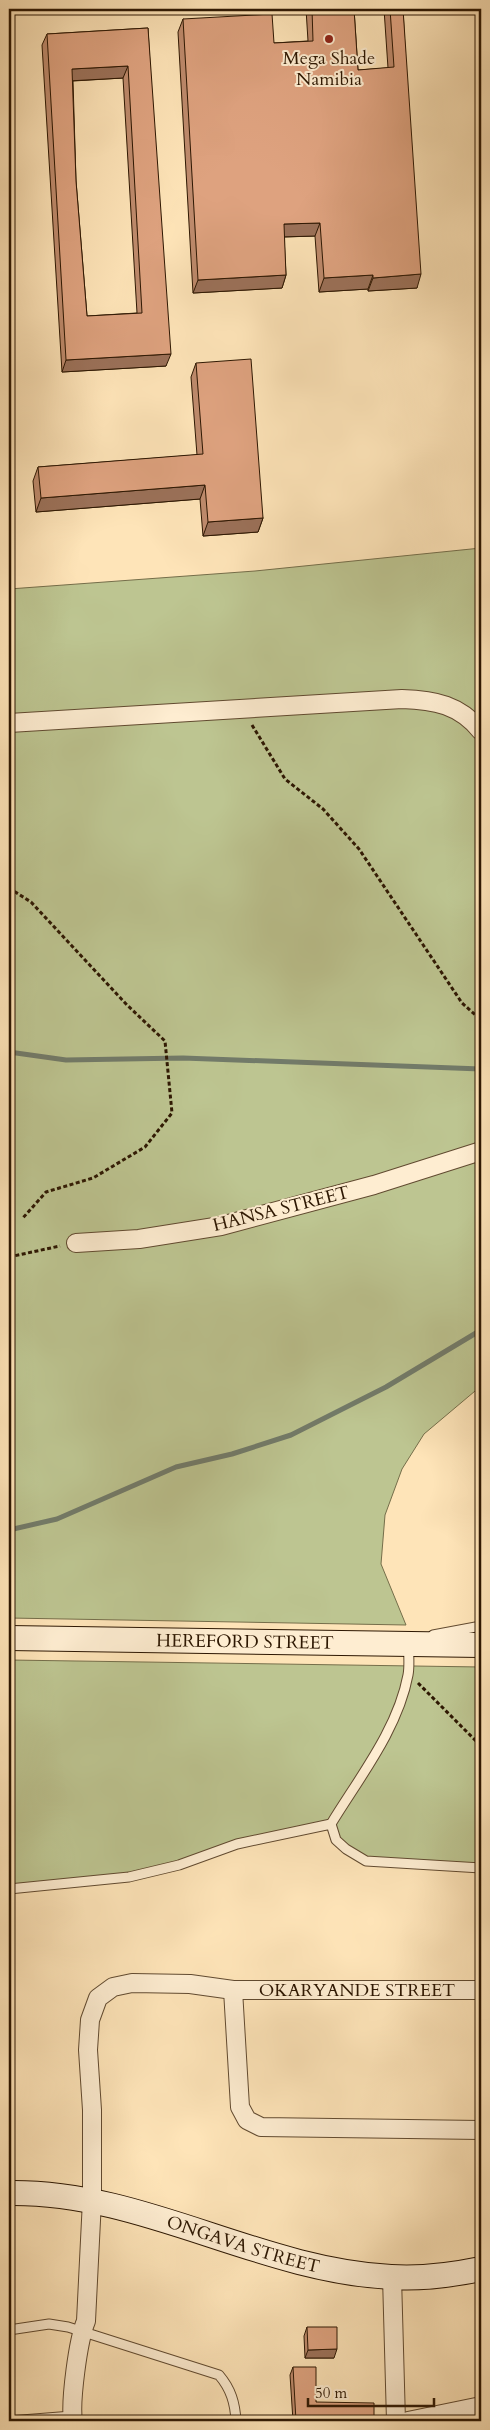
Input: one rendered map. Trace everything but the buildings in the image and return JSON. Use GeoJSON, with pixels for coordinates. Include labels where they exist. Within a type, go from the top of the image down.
{"type":"FeatureCollection","features":[{"type":"Feature","properties":{"kind":"street"},"geometry":{"type":"LineString","coordinates":[[9,723],[402,699],[429,700],[459,710],[481,731]]}},
{"type":"Feature","properties":{"kind":"street","name":"HANSA STREET"},"geometry":{"type":"LineString","coordinates":[[76,1243],[139,1239],[220,1226],[374,1185],[481,1151]]}},
{"type":"Feature","properties":{"kind":"street","name":"HEREFORD STREET"},"geometry":{"type":"LineString","coordinates":[[9,1638],[481,1645]]}},
{"type":"Feature","properties":{"kind":"street","name":"OKARYANDE STREET"},"geometry":{"type":"LineString","coordinates":[[73,2419],[82,2331],[86,2322],[92,2200],[92,2110],[88,2050],[90,2020],[98,1998],[113,1987],[132,1983],[190,1984],[233,1990],[481,1990]]}},
{"type":"Feature","properties":{"kind":"street","name":"OKARYANDE STREET"},"geometry":{"type":"LineString","coordinates":[[233,1990],[240,2107],[247,2120],[260,2127],[410,2131],[481,2130]]}},
{"type":"Feature","properties":{"kind":"street","name":"ONGAVA STREET"},"geometry":{"type":"LineString","coordinates":[[9,2193],[63,2195],[92,2200],[144,2213],[290,2260],[340,2271],[392,2277],[461,2273],[481,2269]]}},
{"type":"Feature","properties":{"kind":"street"},"geometry":{"type":"LineString","coordinates":[[392,2277],[396,2421]]}},
{"type":"Feature","properties":{"kind":"street"},"geometry":{"type":"LineString","coordinates":[[408,2421],[481,2406]]}},
{"type":"Feature","properties":{"kind":"lane"},"geometry":{"type":"LineString","coordinates":[[9,1889],[129,1877],[179,1865],[237,1844],[331,1824],[382,1742],[402,1698],[408,1674],[409,1644],[436,1634],[481,1626]]}},
{"type":"Feature","properties":{"kind":"lane"},"geometry":{"type":"LineString","coordinates":[[331,1824],[336,1840],[346,1849],[366,1861],[481,1868]]}},
{"type":"Feature","properties":{"kind":"lane"},"geometry":{"type":"LineString","coordinates":[[9,2330],[49,2324],[68,2327],[219,2375],[228,2386],[233,2400],[236,2421]]}},
{"type":"Feature","properties":{"kind":"lane"},"geometry":{"type":"LineString","coordinates":[[9,2421],[73,2419]]}},
{"type":"Feature","properties":{"kind":"path"},"geometry":{"type":"LineString","coordinates":[[238,709],[255,728],[285,778],[323,809],[359,849],[462,1003],[481,1020]]}},
{"type":"Feature","properties":{"kind":"path"},"geometry":{"type":"LineString","coordinates":[[9,888],[31,902],[127,1006],[165,1041],[172,1113],[145,1147],[94,1178],[46,1192],[22,1219]]}},
{"type":"Feature","properties":{"kind":"path"},"geometry":{"type":"LineString","coordinates":[[9,1257],[76,1243]]}},
{"type":"Feature","properties":{"kind":"path"},"geometry":{"type":"LineString","coordinates":[[408,1674],[481,1746]]}},
{"type":"Feature","properties":{"kind":"green space"},"geometry":{"type":"Polygon","coordinates":[[[481,548],[481,1011],[479,1012],[481,1069],[481,1386],[424,1434],[402,1469],[385,1515],[381,1564],[406,1625],[9,1618],[9,589],[255,571],[481,548]]]}},
{"type":"Feature","properties":{"kind":"green space"},"geometry":{"type":"Polygon","coordinates":[[[9,1660],[481,1667],[481,1868],[366,1861],[346,1849],[331,1824],[129,1877],[9,1889],[9,1660]]]}},
{"type":"Feature","properties":{"kind":"waterway"},"geometry":{"type":"LineString","coordinates":[[9,1052],[66,1060],[183,1058],[481,1069]]}},
{"type":"Feature","properties":{"kind":"waterway"},"geometry":{"type":"LineString","coordinates":[[9,1530],[57,1519],[176,1467],[232,1454],[291,1435],[386,1387],[481,1330]]}},
{"type":"Feature","properties":{"kind":"place","name":"Mega Shade Namibia"},"geometry":{"type":"Point","coordinates":[329,39]}}]}
